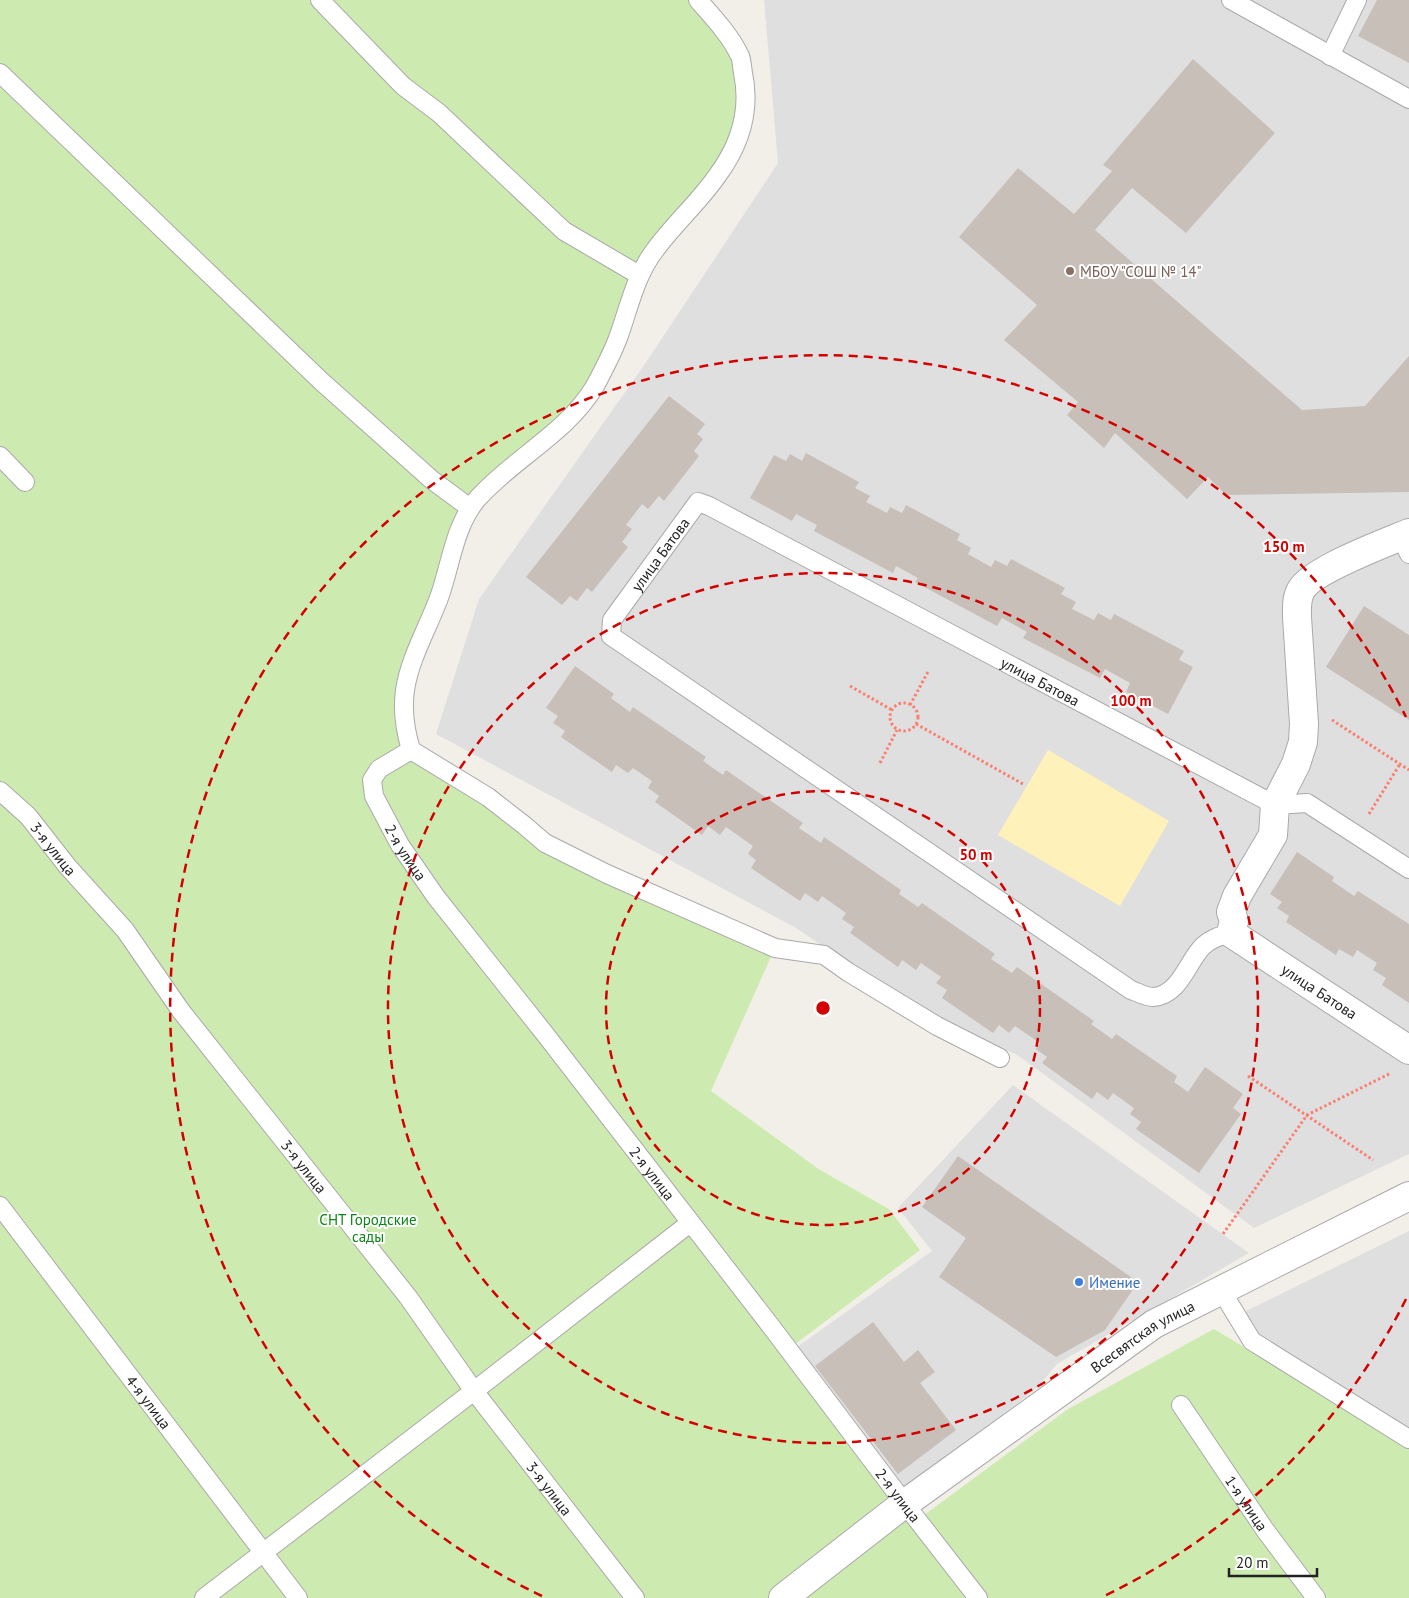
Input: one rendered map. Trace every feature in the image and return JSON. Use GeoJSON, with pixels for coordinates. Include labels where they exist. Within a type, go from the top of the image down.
{"type":"FeatureCollection","features":[{"type":"Feature","properties":{"kind":"street"},"geometry":{"type":"LineString","coordinates":[[1231,933],[1234,921],[1231,912],[1237,896],[1272,835],[1275,805],[1296,764],[1303,742],[1304,724],[1297,617],[1297,601],[1301,590],[1309,580],[1319,573],[1406,541]]}},
{"type":"Feature","properties":{"kind":"street","name":"улица Батова"},"geometry":{"type":"LineString","coordinates":[[1231,933],[1409,1050]]}},
{"type":"Feature","properties":{"kind":"street","name":"Всесвятская улица"},"geometry":{"type":"LineString","coordinates":[[783,1598],[900,1507],[1154,1324],[1409,1196]]}},
{"type":"Feature","properties":{"kind":"lane"},"geometry":{"type":"LineString","coordinates":[[320,0],[403,86],[439,113],[564,231],[640,275]]}},
{"type":"Feature","properties":{"kind":"lane"},"geometry":{"type":"LineString","coordinates":[[698,0],[720,24],[740,57],[747,93],[743,126],[718,175],[655,250],[640,275],[617,341],[594,387],[576,411],[498,479],[470,508],[458,533],[440,596],[409,669],[404,708],[406,732],[411,750],[488,797],[544,843],[608,874],[775,948],[824,955],[848,972],[937,1026],[1000,1058]]}},
{"type":"Feature","properties":{"kind":"lane"},"geometry":{"type":"LineString","coordinates":[[1231,0],[1409,98]]}},
{"type":"Feature","properties":{"kind":"lane"},"geometry":{"type":"LineString","coordinates":[[1330,56],[1357,0]]}},
{"type":"Feature","properties":{"kind":"lane"},"geometry":{"type":"LineString","coordinates":[[0,73],[322,381],[432,480],[470,508]]}},
{"type":"Feature","properties":{"kind":"lane"},"geometry":{"type":"LineString","coordinates":[[0,456],[25,482]]}},
{"type":"Feature","properties":{"kind":"lane","name":"улица Батова"},"geometry":{"type":"LineString","coordinates":[[1231,933],[1215,937],[1202,947],[1182,977],[1165,994],[1152,997],[1131,990],[612,636],[612,620],[698,502],[724,513],[1275,805]]}},
{"type":"Feature","properties":{"kind":"lane","name":"2-я улица"},"geometry":{"type":"LineString","coordinates":[[411,750],[379,769],[372,780],[374,796],[400,845],[436,897],[545,1034],[690,1223],[900,1507],[978,1598]]}},
{"type":"Feature","properties":{"kind":"lane","name":"3-я улица"},"geometry":{"type":"LineString","coordinates":[[0,790],[28,816],[68,868],[125,930],[187,1018],[408,1297],[474,1392],[635,1598]]}},
{"type":"Feature","properties":{"kind":"lane"},"geometry":{"type":"LineString","coordinates":[[1275,805],[1307,803],[1409,869]]}},
{"type":"Feature","properties":{"kind":"lane","name":"4-я улица"},"geometry":{"type":"LineString","coordinates":[[0,1206],[298,1598]]}},
{"type":"Feature","properties":{"kind":"lane"},"geometry":{"type":"LineString","coordinates":[[204,1598],[474,1392],[690,1223]]}},
{"type":"Feature","properties":{"kind":"lane"},"geometry":{"type":"LineString","coordinates":[[1221,1290],[1252,1341],[1409,1439]]}},
{"type":"Feature","properties":{"kind":"lane","name":"1-я улица"},"geometry":{"type":"LineString","coordinates":[[1181,1406],[1265,1530],[1316,1598]]}},
{"type":"Feature","properties":{"kind":"path"},"geometry":{"type":"LineString","coordinates":[[910,705],[929,670]]}},
{"type":"Feature","properties":{"kind":"path"},"geometry":{"type":"LineString","coordinates":[[850,686],[892,710]]}},
{"type":"Feature","properties":{"kind":"path"},"geometry":{"type":"LineString","coordinates":[[1302,701],[1409,770]]}},
{"type":"Feature","properties":{"kind":"path"},"geometry":{"type":"LineString","coordinates":[[906,703],[910,705],[917,712],[918,719],[916,724],[910,731],[902,732],[897,730],[890,723],[889,716],[892,710],[898,704],[906,703]]}},
{"type":"Feature","properties":{"kind":"path"},"geometry":{"type":"LineString","coordinates":[[916,724],[1023,784]]}},
{"type":"Feature","properties":{"kind":"path"},"geometry":{"type":"LineString","coordinates":[[880,763],[897,730]]}},
{"type":"Feature","properties":{"kind":"path"},"geometry":{"type":"LineString","coordinates":[[1369,814],[1400,764]]}},
{"type":"Feature","properties":{"kind":"path"},"geometry":{"type":"LineString","coordinates":[[1223,1234],[1307,1115],[1392,1072]]}},
{"type":"Feature","properties":{"kind":"path"},"geometry":{"type":"LineString","coordinates":[[1248,1076],[1374,1160]]}},
{"type":"Feature","properties":{"kind":"shaded area"},"geometry":{"type":"Polygon","coordinates":[[[764,0],[1409,0],[1409,1154],[1254,1228],[1016,1054],[955,1031],[796,928],[436,734],[479,599],[645,364],[778,163],[764,0]]]}},
{"type":"Feature","properties":{"kind":"shaded area"},"geometry":{"type":"Polygon","coordinates":[[[1013,1085],[1249,1253],[1057,1364],[1038,1387],[903,1491],[797,1347],[932,1251],[898,1208],[1013,1085]]]}},
{"type":"Feature","properties":{"kind":"shaded area"},"geometry":{"type":"Polygon","coordinates":[[[1409,1231],[1409,1430],[1230,1319],[1409,1231]]]}},
{"type":"Feature","properties":{"kind":"green space","name":"СНТ Городские сады"},"geometry":{"type":"Polygon","coordinates":[[[0,0],[698,0],[740,57],[743,126],[655,250],[594,387],[479,497],[409,669],[411,750],[524,825],[775,948],[711,1091],[820,1170],[889,1209],[920,1250],[794,1345],[920,1518],[1068,1409],[1214,1329],[1409,1447],[1409,1598],[0,1598],[0,0]]]}},
{"type":"Feature","properties":{"kind":"sand"},"geometry":{"type":"Polygon","coordinates":[[[1048,750],[1169,821],[1120,906],[998,835],[1048,750]]]}},
{"type":"Feature","properties":{"kind":"building"},"geometry":{"type":"Polygon","coordinates":[[[1377,0],[1409,0],[1409,63],[1358,36],[1377,0]]]}},
{"type":"Feature","properties":{"kind":"building","name":"МБОУ \"СОШ № 14\""},"geometry":{"type":"Polygon","coordinates":[[[1193,59],[1275,133],[1186,233],[1132,188],[1095,230],[1302,410],[1365,406],[1409,356],[1409,492],[1226,495],[1208,477],[1187,499],[1115,433],[1104,448],[1067,415],[1078,402],[1004,340],[1037,305],[959,237],[1018,168],[1074,214],[1112,171],[1103,165],[1193,59]]]}},
{"type":"Feature","properties":{"kind":"building"},"geometry":{"type":"Polygon","coordinates":[[[669,396],[705,424],[697,434],[703,439],[694,451],[699,456],[664,501],[659,496],[648,509],[642,504],[626,525],[632,529],[622,542],[628,547],[592,592],[587,588],[577,601],[570,596],[562,605],[526,577],[669,396]]]}},
{"type":"Feature","properties":{"kind":"building"},"geometry":{"type":"Polygon","coordinates":[[[806,453],[859,482],[855,488],[870,496],[866,502],[887,513],[890,507],[902,513],[906,505],[960,534],[957,540],[971,548],[968,554],[991,567],[995,560],[1007,566],[1011,559],[1065,588],[1061,594],[1076,602],[1072,609],[1094,620],[1098,613],[1111,620],[1114,614],[1184,651],[1179,660],[1193,667],[1168,714],[1126,692],[1130,683],[1105,669],[1100,678],[1023,638],[1027,632],[1002,618],[997,626],[915,582],[918,578],[896,566],[893,573],[814,531],[817,525],[796,514],[792,521],[750,498],[774,455],[786,461],[790,454],[802,461],[806,453]]]}},
{"type":"Feature","properties":{"kind":"building"},"geometry":{"type":"Polygon","coordinates":[[[1364,606],[1409,635],[1409,720],[1326,667],[1364,606]]]}},
{"type":"Feature","properties":{"kind":"building"},"geometry":{"type":"Polygon","coordinates":[[[575,666],[614,694],[611,698],[630,712],[633,707],[706,757],[703,761],[723,775],[726,770],[803,823],[799,828],[821,843],[824,837],[901,890],[899,894],[918,907],[922,903],[995,954],[991,959],[1012,973],[1017,967],[1094,1021],[1091,1024],[1112,1039],[1116,1034],[1177,1076],[1174,1082],[1188,1092],[1205,1067],[1243,1094],[1233,1108],[1241,1114],[1199,1173],[1136,1129],[1141,1122],[1130,1114],[1134,1108],[1113,1093],[1108,1100],[1097,1092],[1092,1099],[1042,1063],[1047,1057],[1036,1049],[1040,1043],[1015,1026],[1009,1033],[999,1025],[993,1033],[942,998],[947,990],[936,983],[941,977],[921,963],[916,970],[902,960],[898,967],[850,933],[854,927],[842,919],[846,913],[822,896],[818,902],[805,893],[800,901],[751,868],[756,860],[748,854],[753,846],[726,827],[720,835],[708,826],[702,835],[655,802],[659,796],[648,788],[652,781],[633,768],[628,773],[616,765],[612,772],[561,737],[565,731],[553,723],[558,716],[546,708],[575,666]]]}},
{"type":"Feature","properties":{"kind":"building"},"geometry":{"type":"Polygon","coordinates":[[[1297,852],[1334,877],[1332,881],[1354,896],[1358,891],[1409,924],[1409,1003],[1382,985],[1386,978],[1373,970],[1377,963],[1357,950],[1353,957],[1339,949],[1336,955],[1286,922],[1289,916],[1277,908],[1282,902],[1270,894],[1297,852]]]}},
{"type":"Feature","properties":{"kind":"building"},"geometry":{"type":"Polygon","coordinates":[[[958,1156],[1138,1282],[1105,1330],[1056,1357],[939,1277],[966,1238],[922,1207],[958,1156]]]}},
{"type":"Feature","properties":{"kind":"building"},"geometry":{"type":"Polygon","coordinates":[[[873,1322],[904,1362],[918,1350],[935,1372],[920,1383],[956,1430],[898,1474],[815,1366],[873,1322]]]}},
{"type":"Feature","properties":{"kind":"place","name":"МБОУ \"СОШ № 14\""},"geometry":{"type":"Point","coordinates":[1070,271]}},
{"type":"Feature","properties":{"kind":"place","name":"Имение"},"geometry":{"type":"Point","coordinates":[1079,1282]}}]}
